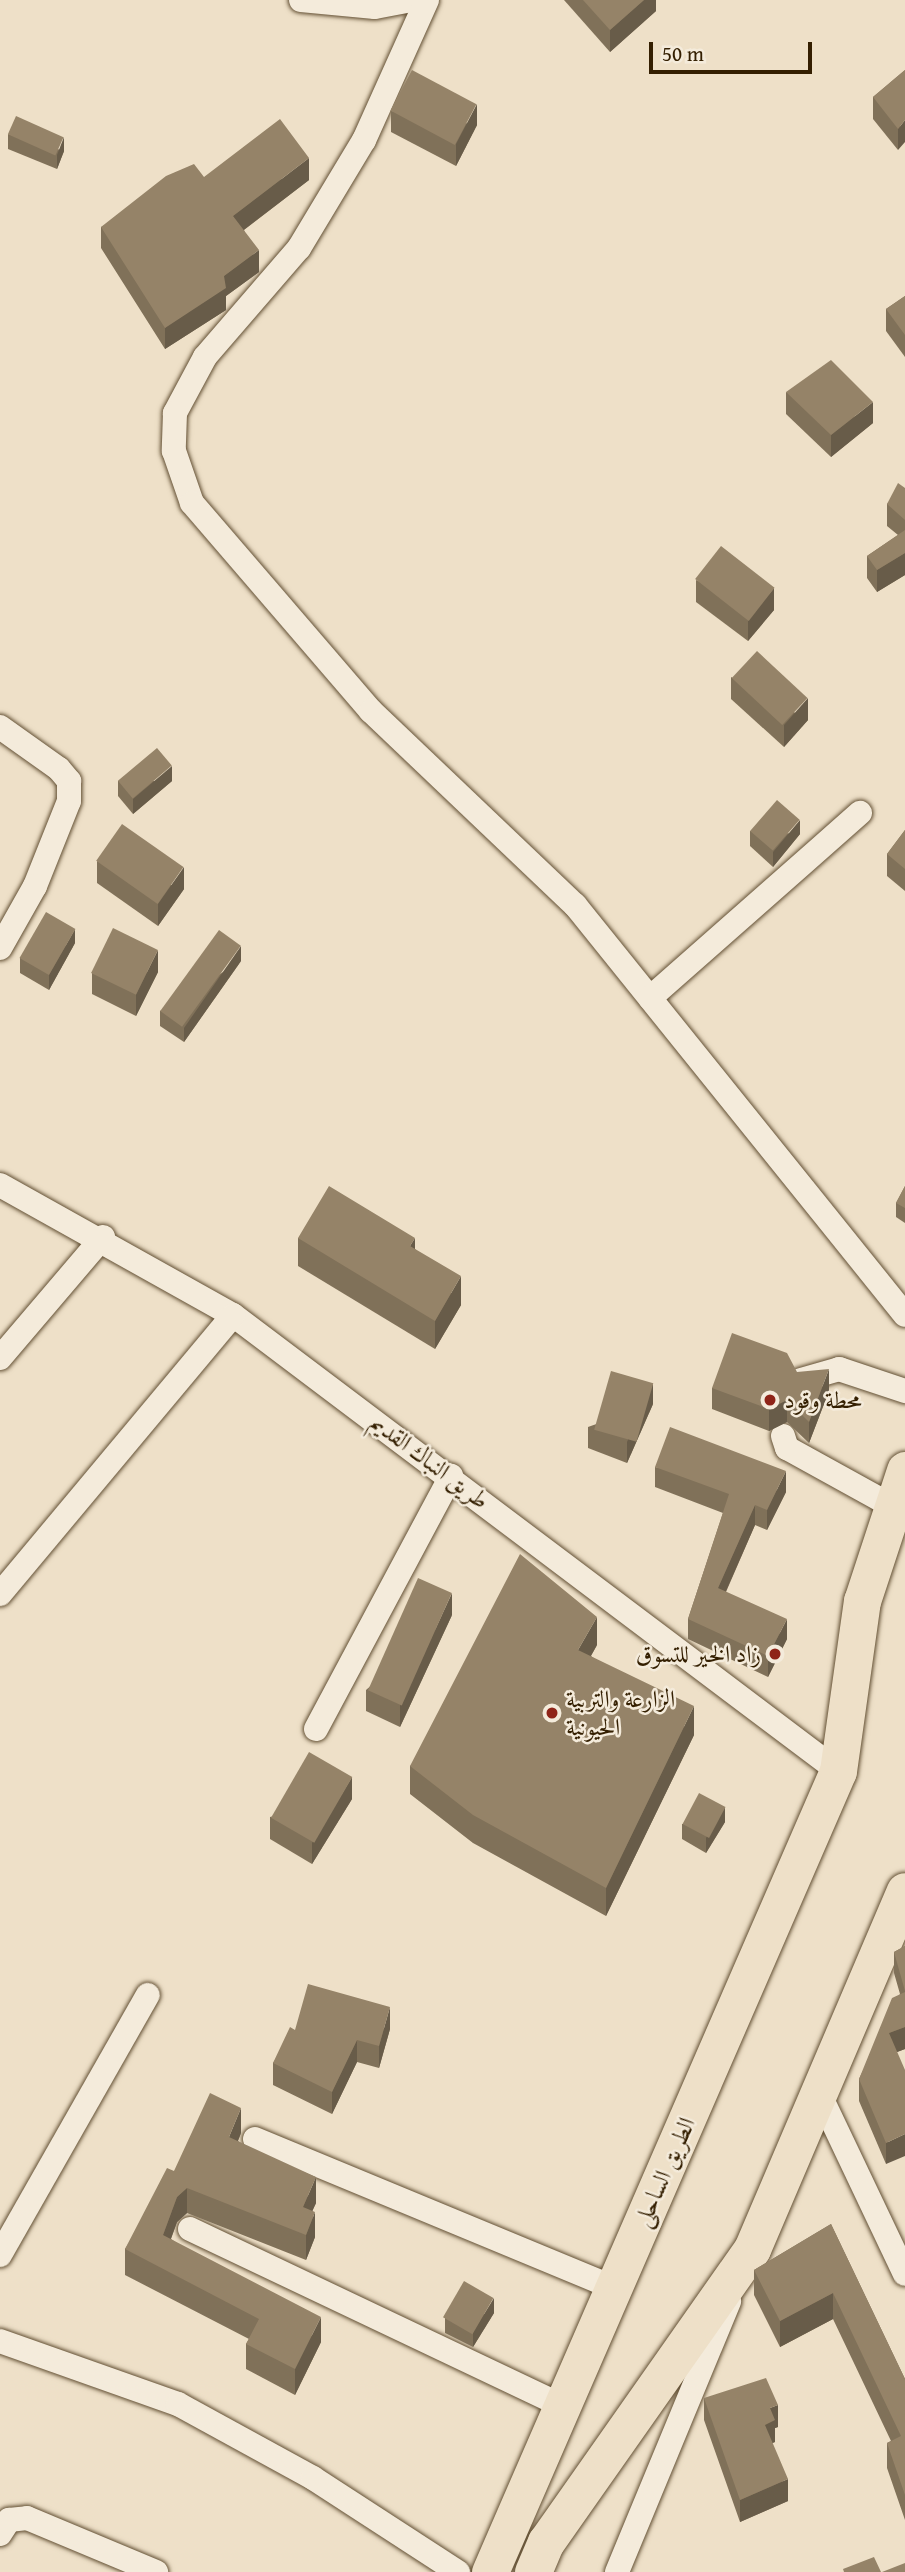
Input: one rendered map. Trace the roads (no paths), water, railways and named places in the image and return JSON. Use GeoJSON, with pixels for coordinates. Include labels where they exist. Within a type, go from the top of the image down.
{"type":"FeatureCollection","features":[{"type":"Feature","properties":{"kind":"highway","name":"الطريق الساحلى"},"geometry":{"type":"LineString","coordinates":[[491,2572],[838,1771],[862,1601],[905,1470]]}},
{"type":"Feature","properties":{"kind":"highway"},"geometry":{"type":"LineString","coordinates":[[540,2557],[752,2249],[905,1891]]}},
{"type":"Feature","properties":{"kind":"street"},"geometry":{"type":"LineString","coordinates":[[301,0],[375,7],[410,0]]}},
{"type":"Feature","properties":{"kind":"street"},"geometry":{"type":"LineString","coordinates":[[427,0],[364,140],[299,248],[205,357],[175,412],[174,451],[192,503],[370,711],[575,905],[905,1315]]}},
{"type":"Feature","properties":{"kind":"street"},"geometry":{"type":"LineString","coordinates":[[0,727],[59,769],[69,781],[69,801],[35,886],[0,948]]}},
{"type":"Feature","properties":{"kind":"street"},"geometry":{"type":"LineString","coordinates":[[650,998],[860,813]]}},
{"type":"Feature","properties":{"kind":"street","name":"طريق النباك القديم"},"geometry":{"type":"LineString","coordinates":[[0,1185],[103,1237],[233,1315],[451,1476],[838,1771]]}},
{"type":"Feature","properties":{"kind":"street"},"geometry":{"type":"LineString","coordinates":[[0,1358],[103,1237]]}},
{"type":"Feature","properties":{"kind":"street"},"geometry":{"type":"LineString","coordinates":[[0,1594],[233,1315]]}},
{"type":"Feature","properties":{"kind":"street"},"geometry":{"type":"LineString","coordinates":[[801,1380],[839,1368],[905,1391]]}},
{"type":"Feature","properties":{"kind":"street"},"geometry":{"type":"LineString","coordinates":[[783,1436],[787,1448],[892,1506]]}},
{"type":"Feature","properties":{"kind":"street"},"geometry":{"type":"LineString","coordinates":[[316,1729],[451,1476]]}},
{"type":"Feature","properties":{"kind":"street"},"geometry":{"type":"LineString","coordinates":[[0,2255],[148,1995]]}},
{"type":"Feature","properties":{"kind":"street"},"geometry":{"type":"LineString","coordinates":[[819,2093],[905,2274]]}},
{"type":"Feature","properties":{"kind":"street"},"geometry":{"type":"LineString","coordinates":[[255,2139],[614,2288]]}},
{"type":"Feature","properties":{"kind":"street"},"geometry":{"type":"LineString","coordinates":[[190,2229],[562,2406]]}},
{"type":"Feature","properties":{"kind":"street"},"geometry":{"type":"LineString","coordinates":[[617,2572],[752,2249]]}},
{"type":"Feature","properties":{"kind":"street"},"geometry":{"type":"LineString","coordinates":[[0,2341],[178,2404],[313,2478],[458,2572]]}},
{"type":"Feature","properties":{"kind":"street"},"geometry":{"type":"LineString","coordinates":[[0,2534],[9,2520],[27,2518],[156,2572]]}},
{"type":"Feature","properties":{"kind":"place","name":"محطة وقود"},"geometry":{"type":"Point","coordinates":[770,1400]}},
{"type":"Feature","properties":{"kind":"place","name":"زاد الخير للتسوق"},"geometry":{"type":"Point","coordinates":[775,1654]}},
{"type":"Feature","properties":{"kind":"place","name":"الزارعة والتربية الحيونية"},"geometry":{"type":"Point","coordinates":[552,1713]}}]}
